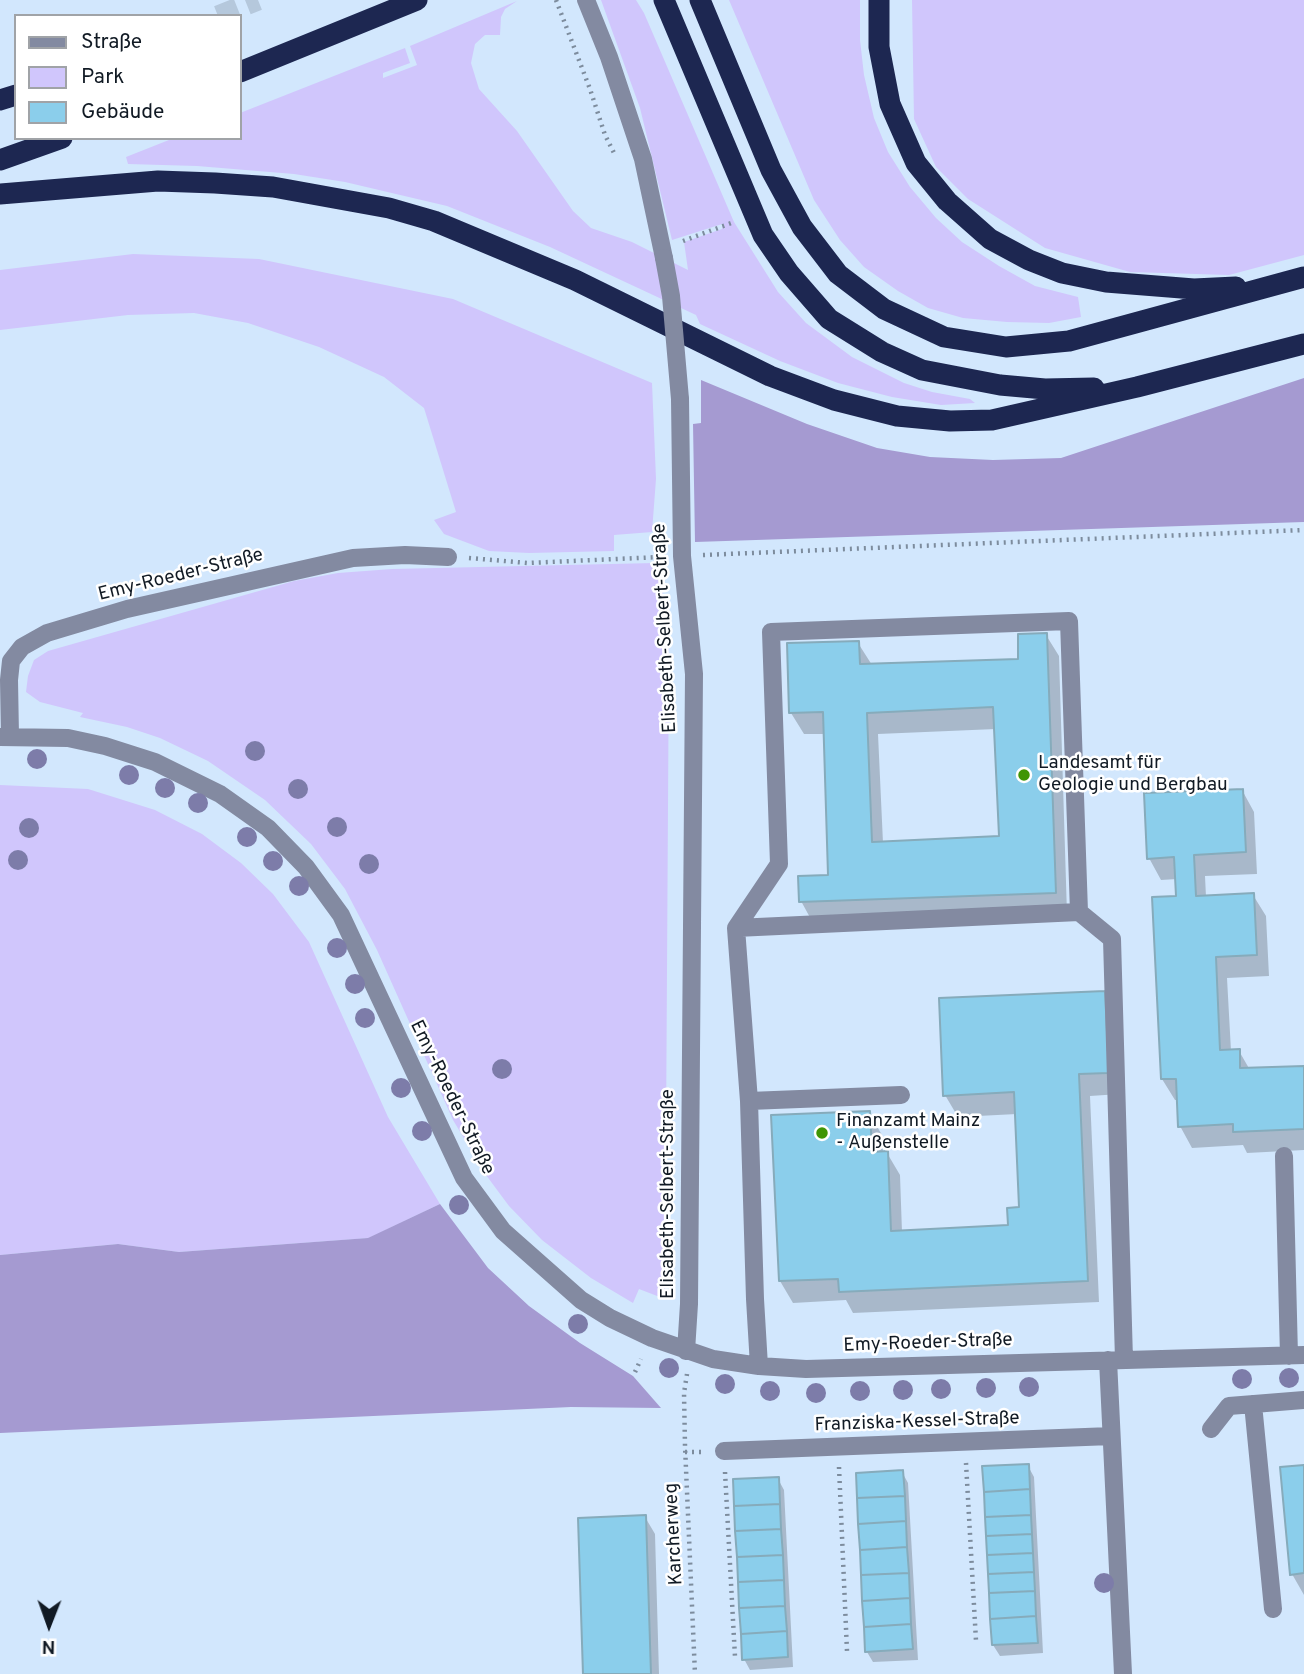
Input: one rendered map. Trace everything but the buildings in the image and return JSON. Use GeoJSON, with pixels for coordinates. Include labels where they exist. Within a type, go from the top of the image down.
{"type":"FeatureCollection","features":[{"type":"Feature","properties":{"kind":"highway"},"geometry":{"type":"LineString","coordinates":[[242,71],[417,0]]}},
{"type":"Feature","properties":{"kind":"highway"},"geometry":{"type":"LineString","coordinates":[[664,0],[763,235],[789,273],[829,319],[881,352],[912,365],[959,378],[1045,389],[1137,387]]}},
{"type":"Feature","properties":{"kind":"highway"},"geometry":{"type":"LineString","coordinates":[[700,0],[771,170],[802,227],[838,274],[884,309],[944,337],[1006,347],[1069,341],[1304,276]]}},
{"type":"Feature","properties":{"kind":"highway"},"geometry":{"type":"LineString","coordinates":[[879,0],[879,47],[890,104],[916,163],[947,201],[990,239],[1029,260],[1062,273],[1106,282],[1194,289],[1277,284]]}},
{"type":"Feature","properties":{"kind":"highway"},"geometry":{"type":"LineString","coordinates":[[0,160],[56,140]]}},
{"type":"Feature","properties":{"kind":"highway"},"geometry":{"type":"LineString","coordinates":[[0,194],[158,181],[215,183],[273,187],[389,208],[434,221],[575,279],[770,376],[834,400],[897,415],[950,421],[992,420],[1137,387],[1304,344]]}},
{"type":"Feature","properties":{"kind":"street","name":"Elisabeth-Selbert-Straße"},"geometry":{"type":"LineString","coordinates":[[586,0],[609,57],[643,159],[671,296],[680,399],[682,556],[694,674],[687,1360]]}},
{"type":"Feature","properties":{"kind":"street","name":"Emy-Roeder-Straße"},"geometry":{"type":"LineString","coordinates":[[448,557],[405,555],[353,558],[127,609],[47,633],[22,647],[11,661],[5,737],[68,738],[105,746],[155,762],[219,794],[268,828],[306,867],[341,915],[464,1178],[503,1231],[582,1300],[687,1360],[713,1359],[806,1369],[1297,1356]]}},
{"type":"Feature","properties":{"kind":"street"},"geometry":{"type":"LineString","coordinates":[[759,1366],[749,1101],[736,928],[779,864],[771,632],[1069,621],[1079,912]]}},
{"type":"Feature","properties":{"kind":"street"},"geometry":{"type":"LineString","coordinates":[[736,928],[1079,912],[1112,939],[1116,1360],[1111,1436],[1123,1674]]}},
{"type":"Feature","properties":{"kind":"street"},"geometry":{"type":"LineString","coordinates":[[749,1101],[901,1095]]}},
{"type":"Feature","properties":{"kind":"street"},"geometry":{"type":"LineString","coordinates":[[1284,1156],[1297,1356]]}},
{"type":"Feature","properties":{"kind":"street"},"geometry":{"type":"LineString","coordinates":[[1211,1429],[1228,1406],[1304,1400]]}},
{"type":"Feature","properties":{"kind":"street"},"geometry":{"type":"LineString","coordinates":[[1253,1404],[1273,1609]]}},
{"type":"Feature","properties":{"kind":"street","name":"Franziska-Kessel-Straße"},"geometry":{"type":"LineString","coordinates":[[724,1451],[1111,1436]]}},
{"type":"Feature","properties":{"kind":"path"},"geometry":{"type":"LineString","coordinates":[[556,0],[605,135],[617,159]]}},
{"type":"Feature","properties":{"kind":"path"},"geometry":{"type":"LineString","coordinates":[[663,254],[754,214]]}},
{"type":"Feature","properties":{"kind":"path"},"geometry":{"type":"LineString","coordinates":[[448,557],[528,563],[1304,530]]}},
{"type":"Feature","properties":{"kind":"path"},"geometry":{"type":"LineString","coordinates":[[635,1372],[643,1355]]}},
{"type":"Feature","properties":{"kind":"path","name":"Karcherweg"},"geometry":{"type":"LineString","coordinates":[[687,1360],[684,1393],[695,1674]]}},
{"type":"Feature","properties":{"kind":"path"},"geometry":{"type":"LineString","coordinates":[[965,1442],[976,1641]]}},
{"type":"Feature","properties":{"kind":"path"},"geometry":{"type":"LineString","coordinates":[[838,1447],[848,1651]]}},
{"type":"Feature","properties":{"kind":"path"},"geometry":{"type":"LineString","coordinates":[[724,1451],[736,1657]]}},
{"type":"Feature","properties":{"kind":"green space"},"geometry":{"type":"Polygon","coordinates":[[[601,0],[636,0],[734,222],[778,292],[806,323],[852,357],[904,383],[932,392],[970,399],[975,403],[941,405],[892,397],[838,383],[780,361],[700,324],[696,315],[550,247],[447,206],[345,182],[294,174],[197,166],[128,164],[126,157],[169,140],[242,140],[242,112],[405,48],[410,63],[383,73],[383,78],[417,65],[410,46],[517,1],[505,9],[501,17],[500,35],[485,35],[475,44],[471,63],[479,89],[517,131],[573,211],[591,228],[632,242],[688,270],[684,242],[722,229],[722,224],[672,240],[640,108],[601,0]]]}},
{"type":"Feature","properties":{"kind":"green space"},"geometry":{"type":"Polygon","coordinates":[[[729,0],[860,0],[860,40],[864,75],[874,118],[888,152],[910,187],[936,218],[962,242],[1035,286],[1078,297],[1081,317],[1049,323],[963,318],[928,308],[864,267],[840,240],[814,200],[729,0]]]}},
{"type":"Feature","properties":{"kind":"green space"},"geometry":{"type":"Polygon","coordinates":[[[912,0],[1304,0],[1304,255],[1229,275],[1130,272],[1045,248],[968,199],[936,167],[914,119],[912,0]]]}},
{"type":"Feature","properties":{"kind":"green space"},"geometry":{"type":"Polygon","coordinates":[[[133,254],[259,259],[453,299],[652,383],[656,479],[652,532],[614,535],[614,551],[529,553],[489,551],[444,534],[434,520],[456,512],[424,408],[384,377],[319,347],[248,323],[194,313],[128,315],[0,330],[0,270],[133,254]]]}},
{"type":"Feature","properties":{"kind":"green space"},"geometry":{"type":"Polygon","coordinates":[[[655,563],[661,578],[669,642],[665,1299],[639,1289],[633,1303],[591,1278],[542,1240],[509,1206],[486,1175],[453,1120],[377,950],[345,889],[311,844],[265,800],[208,761],[160,738],[127,727],[80,717],[83,713],[40,702],[26,692],[34,660],[48,651],[294,581],[338,573],[392,569],[655,563]]]}},
{"type":"Feature","properties":{"kind":"green space"},"geometry":{"type":"Polygon","coordinates":[[[0,785],[88,789],[155,810],[202,834],[241,863],[273,894],[309,942],[388,1117],[440,1204],[369,1238],[179,1252],[118,1244],[0,1255],[0,785]]]}},
{"type":"Feature","properties":{"kind":"shaded area"},"geometry":{"type":"Polygon","coordinates":[[[1304,378],[1304,522],[695,542],[693,424],[701,423],[701,380],[807,424],[877,448],[930,457],[993,460],[1061,458],[1304,378]]]}},
{"type":"Feature","properties":{"kind":"shaded area"},"geometry":{"type":"Polygon","coordinates":[[[440,1204],[488,1268],[529,1306],[580,1343],[633,1376],[661,1408],[571,1407],[0,1433],[0,1255],[118,1244],[179,1252],[368,1238],[440,1204]]]}},
{"type":"Feature","properties":{"kind":"tunnel"},"geometry":{"type":"LineString","coordinates":[[223,14],[258,0]]}},
{"type":"Feature","properties":{"kind":"place","name":"Landesamt für Geologie und Bergbau"},"geometry":{"type":"Point","coordinates":[1024,775]}},
{"type":"Feature","properties":{"kind":"place","name":"Finanzamt Mainz - Außenstelle"},"geometry":{"type":"Point","coordinates":[822,1133]}}]}
